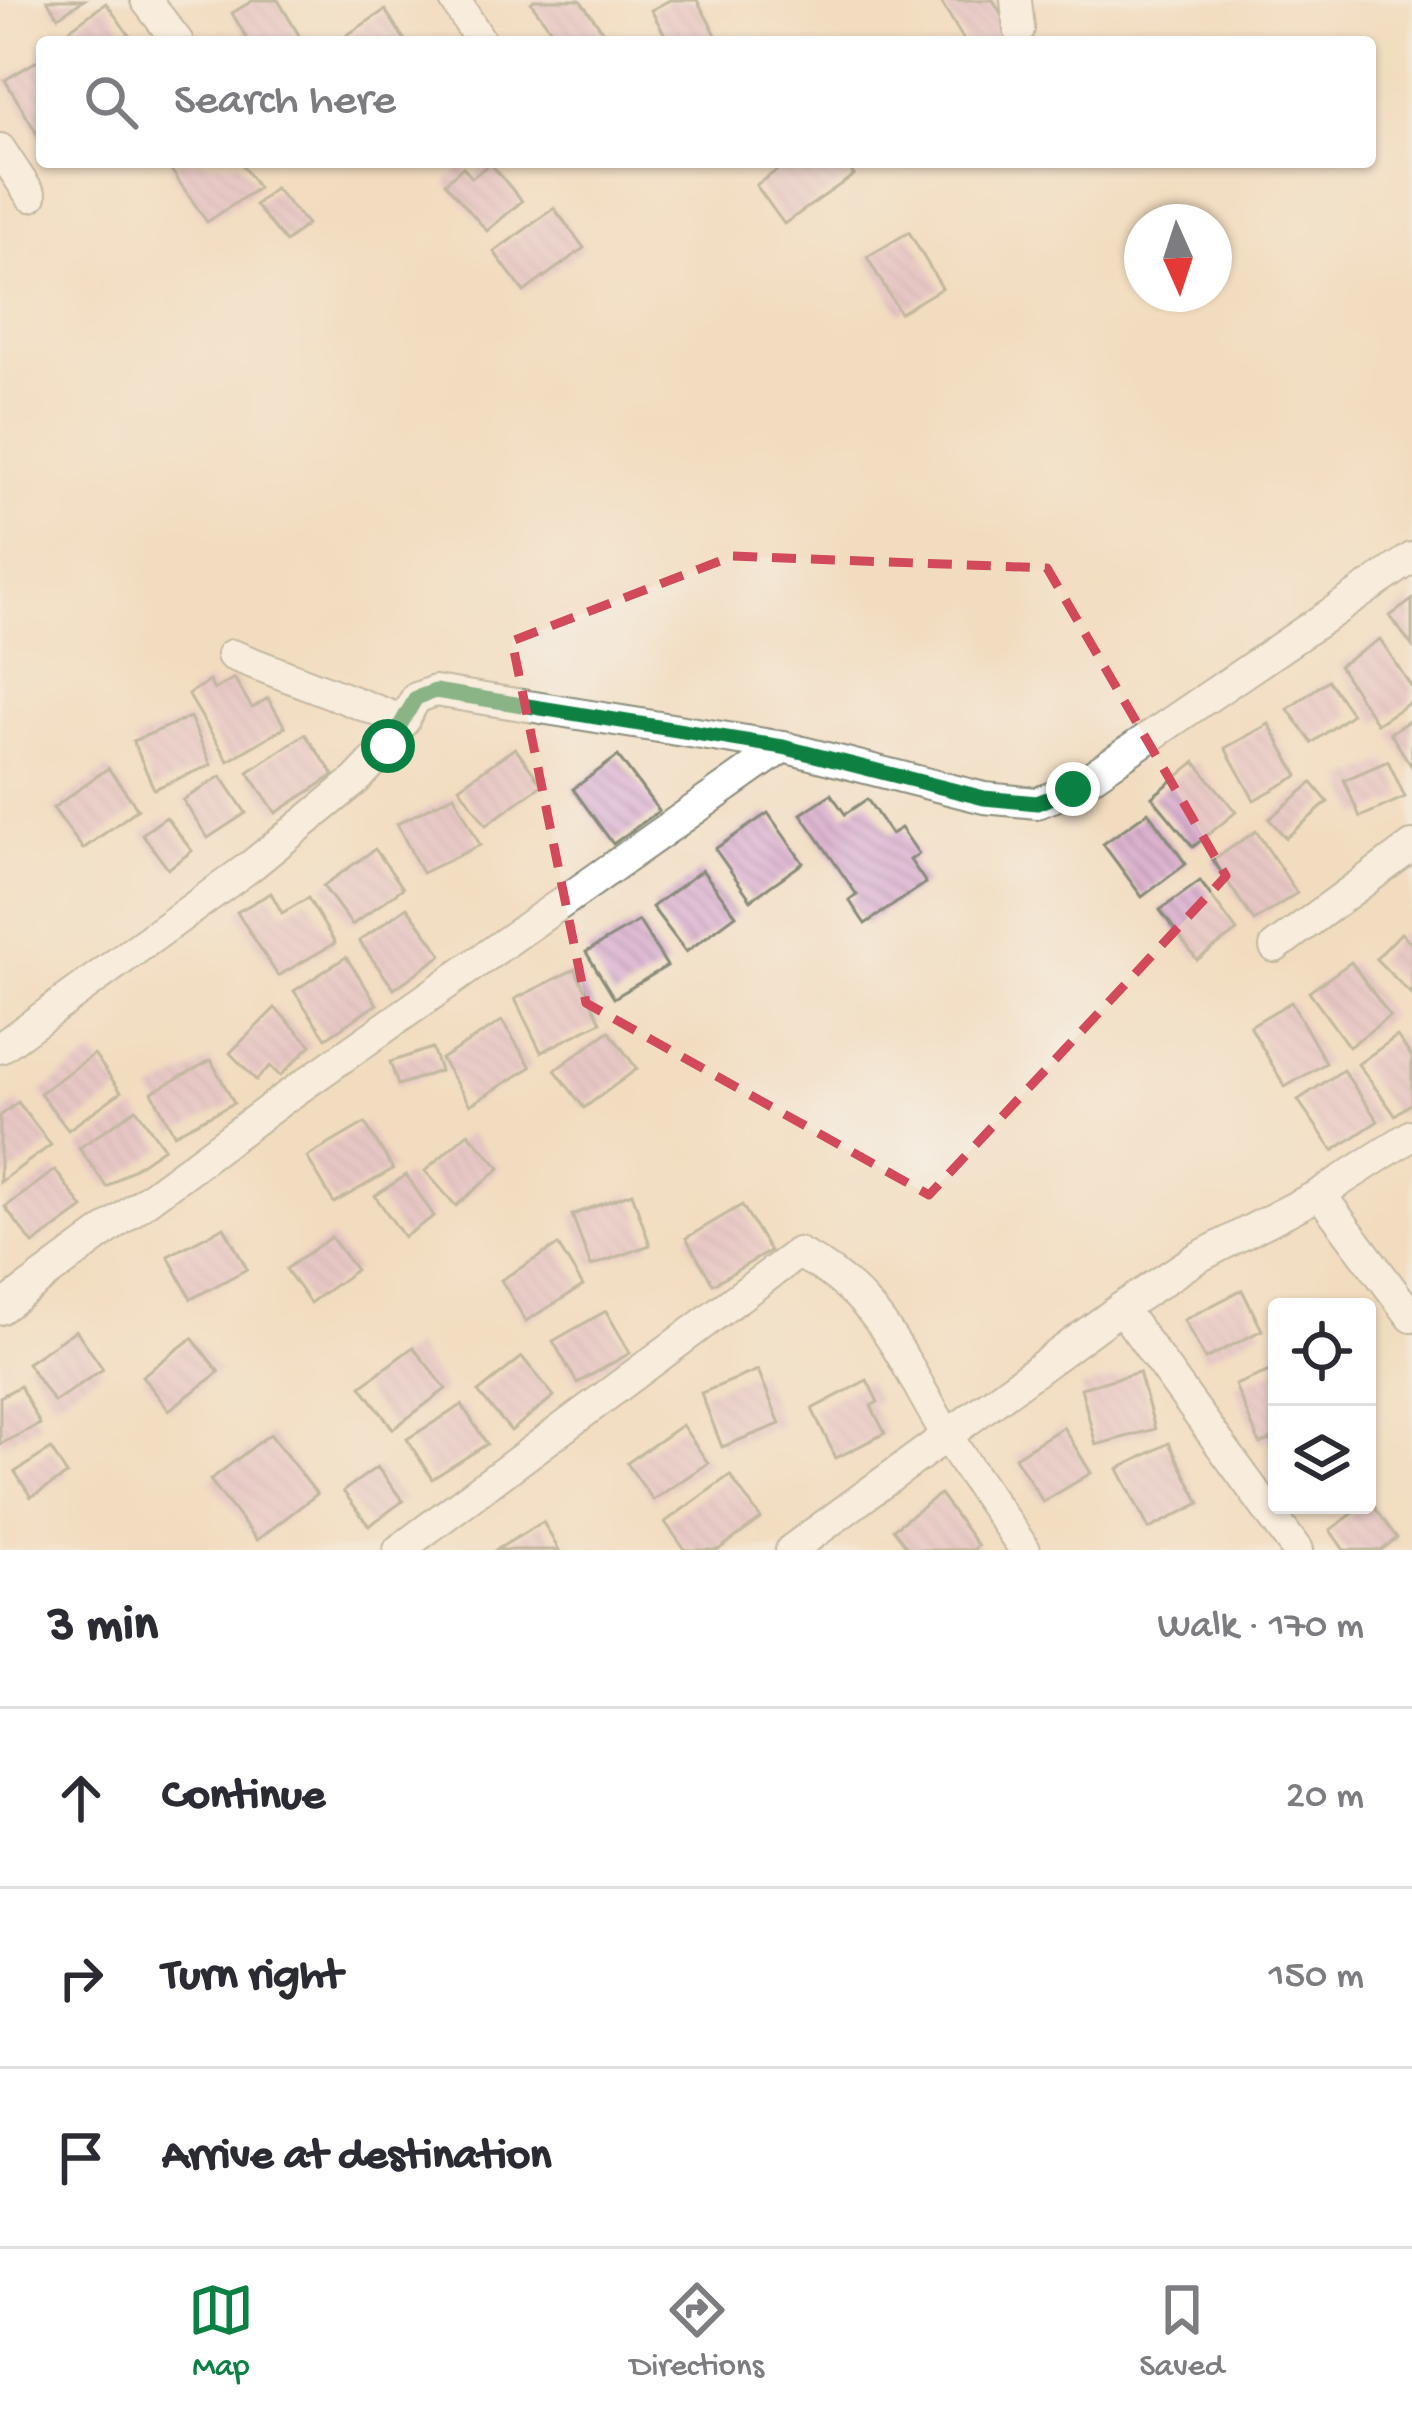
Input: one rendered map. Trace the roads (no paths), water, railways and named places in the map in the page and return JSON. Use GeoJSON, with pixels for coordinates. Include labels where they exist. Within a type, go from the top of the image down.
{"type":"FeatureCollection","features":[{"type":"Feature","properties":{"kind":"street"},"geometry":{"type":"LineString","coordinates":[[146,0],[173,36]]}},
{"type":"Feature","properties":{"kind":"street"},"geometry":{"type":"LineString","coordinates":[[463,4],[478,36]]}},
{"type":"Feature","properties":{"kind":"street"},"geometry":{"type":"LineString","coordinates":[[0,149],[32,196]]}},
{"type":"Feature","properties":{"kind":"street"},"geometry":{"type":"LineString","coordinates":[[0,1048],[252,865],[356,780],[388,746],[416,698],[435,691],[783,747],[984,798],[1037,803],[1073,789],[1412,558]]}},
{"type":"Feature","properties":{"kind":"street"},"geometry":{"type":"LineString","coordinates":[[232,655],[404,721]]}},
{"type":"Feature","properties":{"kind":"street"},"geometry":{"type":"LineString","coordinates":[[0,1310],[282,1100],[783,747]]}},
{"type":"Feature","properties":{"kind":"street"},"geometry":{"type":"LineString","coordinates":[[1274,947],[1412,846]]}},
{"type":"Feature","properties":{"kind":"street"},"geometry":{"type":"LineString","coordinates":[[791,1550],[1121,1308],[1197,1258],[1320,1194],[1412,1135]]}},
{"type":"Feature","properties":{"kind":"street"},"geometry":{"type":"LineString","coordinates":[[1320,1194],[1412,1317]]}},
{"type":"Feature","properties":{"kind":"street"},"geometry":{"type":"LineString","coordinates":[[398,1550],[798,1253],[825,1267],[872,1310],[907,1359],[946,1434],[1025,1550]]}},
{"type":"Feature","properties":{"kind":"street"},"geometry":{"type":"LineString","coordinates":[[1121,1308],[1297,1550]]}}]}
